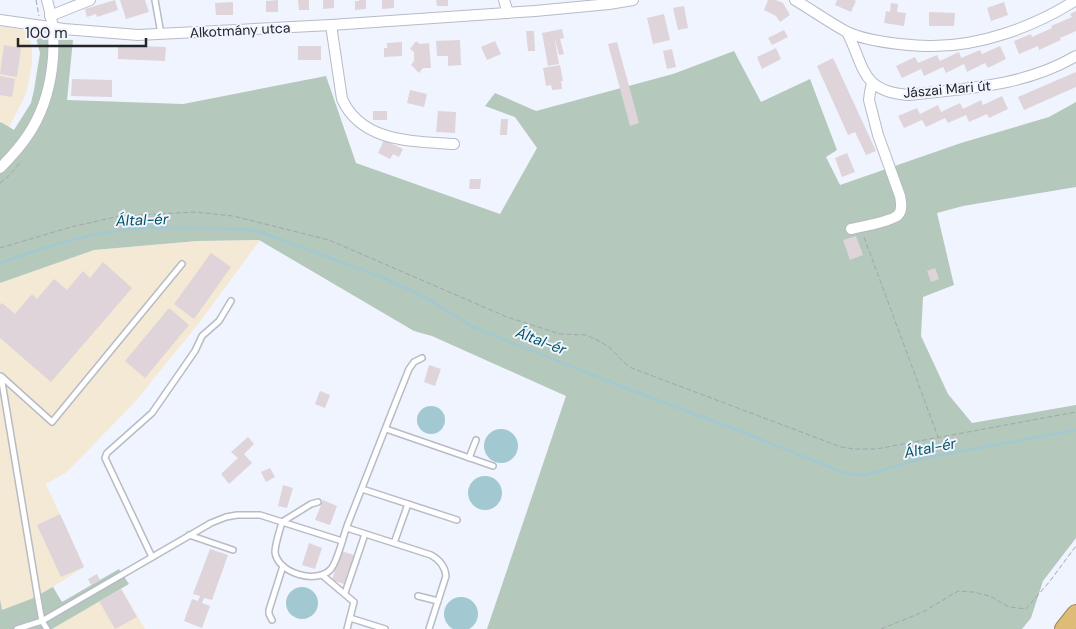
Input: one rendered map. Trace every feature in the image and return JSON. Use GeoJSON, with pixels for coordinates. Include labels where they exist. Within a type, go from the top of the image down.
{"type":"FeatureCollection","features":[{"type":"Feature","properties":{"kind":"highway"},"geometry":{"type":"LineString","coordinates":[[1064,629],[1076,614]]}},
{"type":"Feature","properties":{"kind":"street"},"geometry":{"type":"LineString","coordinates":[[0,168],[14,154],[36,122],[48,87],[53,47],[47,0]]}},
{"type":"Feature","properties":{"kind":"street"},"geometry":{"type":"LineString","coordinates":[[50,16],[90,0]]}},
{"type":"Feature","properties":{"kind":"street"},"geometry":{"type":"LineString","coordinates":[[504,0],[508,13]]}},
{"type":"Feature","properties":{"kind":"street","name":"Alkotmány utca"},"geometry":{"type":"LineString","coordinates":[[0,20],[52,28],[129,34],[161,34],[508,13],[633,0]]}},
{"type":"Feature","properties":{"kind":"street"},"geometry":{"type":"LineString","coordinates":[[795,0],[848,32],[870,40],[929,46],[953,45],[995,37],[1058,12],[1076,0]]}},
{"type":"Feature","properties":{"kind":"street"},"geometry":{"type":"LineString","coordinates":[[331,25],[342,99],[346,108],[354,117],[362,124],[388,137],[454,144]]}},
{"type":"Feature","properties":{"kind":"street"},"geometry":{"type":"LineString","coordinates":[[848,32],[861,64],[872,84],[869,100],[878,135],[902,202],[899,215],[892,219],[856,228]]}},
{"type":"Feature","properties":{"kind":"street","name":"Jászai Mari út"},"geometry":{"type":"LineString","coordinates":[[872,84],[894,94],[908,95],[992,86],[1019,80],[1045,71],[1076,56]]}},
{"type":"Feature","properties":{"kind":"lane"},"geometry":{"type":"LineString","coordinates":[[155,0],[161,34]]}},
{"type":"Feature","properties":{"kind":"lane"},"geometry":{"type":"LineString","coordinates":[[47,629],[42,621],[1,376],[52,422],[182,264]]}},
{"type":"Feature","properties":{"kind":"lane"},"geometry":{"type":"LineString","coordinates":[[152,557],[105,458],[107,453],[152,413],[195,351],[202,336],[219,321],[231,300]]}},
{"type":"Feature","properties":{"kind":"lane"},"geometry":{"type":"LineString","coordinates":[[318,502],[311,504],[282,522],[275,551],[277,558],[288,570],[311,577],[322,575],[333,565],[409,369],[414,362],[422,358]]}},
{"type":"Feature","properties":{"kind":"lane"},"geometry":{"type":"LineString","coordinates":[[386,428],[493,466]]}},
{"type":"Feature","properties":{"kind":"lane"},"geometry":{"type":"LineString","coordinates":[[468,458],[476,440]]}},
{"type":"Feature","properties":{"kind":"lane"},"geometry":{"type":"LineString","coordinates":[[362,489],[457,520]]}},
{"type":"Feature","properties":{"kind":"lane"},"geometry":{"type":"LineString","coordinates":[[394,543],[408,504]]}},
{"type":"Feature","properties":{"kind":"lane"},"geometry":{"type":"LineString","coordinates":[[17,629],[42,621],[211,522],[226,517],[260,515],[342,541]]}},
{"type":"Feature","properties":{"kind":"lane"},"geometry":{"type":"LineString","coordinates":[[346,528],[431,556],[440,562],[446,572],[446,576],[429,629]]}},
{"type":"Feature","properties":{"kind":"lane"},"geometry":{"type":"LineString","coordinates":[[344,593],[365,534]]}},
{"type":"Feature","properties":{"kind":"lane"},"geometry":{"type":"LineString","coordinates":[[189,535],[233,550]]}},
{"type":"Feature","properties":{"kind":"lane"},"geometry":{"type":"LineString","coordinates":[[272,620],[269,610],[283,566]]}},
{"type":"Feature","properties":{"kind":"lane"},"geometry":{"type":"LineString","coordinates":[[322,575],[354,602],[348,629]]}},
{"type":"Feature","properties":{"kind":"lane"},"geometry":{"type":"LineString","coordinates":[[418,596],[438,601]]}},
{"type":"Feature","properties":{"kind":"lane"},"geometry":{"type":"LineString","coordinates":[[350,618],[385,629]]}},
{"type":"Feature","properties":{"kind":"path"},"geometry":{"type":"LineString","coordinates":[[0,248],[71,227],[120,216],[195,212],[233,216],[329,240],[507,317],[560,334],[586,335],[599,340],[609,347],[629,367],[842,447],[854,449],[876,449],[1076,412]]}},
{"type":"Feature","properties":{"kind":"path"},"geometry":{"type":"LineString","coordinates":[[856,228],[938,438]]}},
{"type":"Feature","properties":{"kind":"path"},"geometry":{"type":"LineString","coordinates":[[881,629],[923,612],[958,591],[990,596],[1009,608],[1026,609],[1076,546]]}},
{"type":"Feature","properties":{"kind":"shaded area"},"geometry":{"type":"Polygon","coordinates":[[[0,26],[25,30],[32,50],[32,64],[27,90],[9,127],[0,121],[0,26]]]}},
{"type":"Feature","properties":{"kind":"shaded area"},"geometry":{"type":"Polygon","coordinates":[[[260,240],[199,323],[134,403],[67,472],[46,484],[84,567],[31,599],[2,610],[0,599],[0,283],[94,250],[197,241],[260,240]]]}},
{"type":"Feature","properties":{"kind":"shaded area"},"geometry":{"type":"Polygon","coordinates":[[[121,588],[145,629],[52,629],[121,588]]]}},
{"type":"Feature","properties":{"kind":"green space"},"geometry":{"type":"Polygon","coordinates":[[[36,38],[73,40],[67,100],[183,104],[326,76],[356,163],[500,214],[537,148],[515,117],[485,106],[495,93],[536,111],[673,74],[734,51],[761,102],[810,79],[837,150],[826,157],[840,185],[961,143],[1049,117],[1076,102],[1076,187],[963,206],[937,213],[954,285],[923,297],[921,336],[948,394],[972,423],[1076,405],[1076,538],[1043,581],[1031,618],[1022,629],[487,629],[566,396],[432,336],[414,331],[259,240],[197,241],[94,250],[0,283],[0,123],[14,130],[31,103],[40,53],[36,38]]]}},
{"type":"Feature","properties":{"kind":"green space"},"geometry":{"type":"Polygon","coordinates":[[[119,569],[129,584],[52,629],[0,629],[0,599],[2,610],[31,599],[53,587],[62,602],[119,569]]]}},
{"type":"Feature","properties":{"kind":"water"},"geometry":{"type":"Polygon","coordinates":[[[431,406],[441,410],[445,420],[441,430],[431,434],[421,430],[417,420],[421,410],[431,406]]]}},
{"type":"Feature","properties":{"kind":"water"},"geometry":{"type":"Polygon","coordinates":[[[501,429],[513,434],[518,446],[513,458],[501,463],[489,458],[484,446],[489,434],[501,429]]]}},
{"type":"Feature","properties":{"kind":"water"},"geometry":{"type":"Polygon","coordinates":[[[485,476],[497,481],[502,493],[497,505],[485,510],[473,505],[468,493],[473,481],[485,476]]]}},
{"type":"Feature","properties":{"kind":"water"},"geometry":{"type":"Polygon","coordinates":[[[302,587],[308,588],[313,592],[317,597],[317,609],[313,614],[308,618],[302,619],[296,618],[291,614],[287,609],[286,603],[287,597],[291,592],[296,588],[302,587]]]}},
{"type":"Feature","properties":{"kind":"water"},"geometry":{"type":"Polygon","coordinates":[[[461,597],[473,602],[478,614],[473,626],[461,631],[449,626],[444,614],[449,602],[461,597]]]}},
{"type":"Feature","properties":{"kind":"building"},"geometry":{"type":"Polygon","coordinates":[[[115,0],[118,10],[97,17],[96,14],[87,17],[85,9],[115,0]]]}},
{"type":"Feature","properties":{"kind":"building"},"geometry":{"type":"Polygon","coordinates":[[[120,0],[145,0],[149,12],[126,19],[120,0]]]}},
{"type":"Feature","properties":{"kind":"building"},"geometry":{"type":"Polygon","coordinates":[[[278,0],[278,12],[266,12],[266,1],[278,0]]]}},
{"type":"Feature","properties":{"kind":"building"},"geometry":{"type":"Polygon","coordinates":[[[298,0],[309,0],[309,10],[299,10],[298,0]]]}},
{"type":"Feature","properties":{"kind":"building"},"geometry":{"type":"Polygon","coordinates":[[[323,0],[334,0],[334,8],[323,9],[323,0]]]}},
{"type":"Feature","properties":{"kind":"building"},"geometry":{"type":"Polygon","coordinates":[[[366,0],[366,9],[355,10],[355,1],[366,0]]]}},
{"type":"Feature","properties":{"kind":"building"},"geometry":{"type":"Polygon","coordinates":[[[382,0],[394,0],[394,8],[382,9],[382,0]]]}},
{"type":"Feature","properties":{"kind":"building"},"geometry":{"type":"Polygon","coordinates":[[[436,0],[448,0],[448,6],[437,6],[436,0]]]}},
{"type":"Feature","properties":{"kind":"building"},"geometry":{"type":"Polygon","coordinates":[[[768,0],[776,0],[783,3],[790,15],[780,22],[776,16],[764,10],[768,0]]]}},
{"type":"Feature","properties":{"kind":"building"},"geometry":{"type":"Polygon","coordinates":[[[837,0],[856,1],[851,12],[835,5],[837,0]]]}},
{"type":"Feature","properties":{"kind":"building"},"geometry":{"type":"Polygon","coordinates":[[[233,2],[233,15],[216,15],[215,3],[233,2]]]}},
{"type":"Feature","properties":{"kind":"building"},"geometry":{"type":"Polygon","coordinates":[[[1004,2],[1008,15],[991,21],[987,8],[1004,2]]]}},
{"type":"Feature","properties":{"kind":"building"},"geometry":{"type":"Polygon","coordinates":[[[891,3],[898,4],[897,12],[906,13],[904,26],[884,23],[886,11],[890,12],[891,3]]]}},
{"type":"Feature","properties":{"kind":"building"},"geometry":{"type":"Polygon","coordinates":[[[684,6],[688,28],[678,30],[673,8],[684,6]]]}},
{"type":"Feature","properties":{"kind":"building"},"geometry":{"type":"Polygon","coordinates":[[[1076,11],[1076,31],[1039,50],[1038,46],[1019,54],[1014,41],[1031,34],[1032,37],[1052,28],[1051,26],[1072,17],[1070,14],[1076,11]]]}},
{"type":"Feature","properties":{"kind":"building"},"geometry":{"type":"Polygon","coordinates":[[[929,12],[955,13],[954,26],[929,26],[929,12]]]}},
{"type":"Feature","properties":{"kind":"building"},"geometry":{"type":"Polygon","coordinates":[[[664,14],[670,40],[653,44],[647,18],[664,14]]]}},
{"type":"Feature","properties":{"kind":"building"},"geometry":{"type":"Polygon","coordinates":[[[562,29],[564,38],[560,39],[564,54],[559,55],[554,36],[559,64],[548,66],[542,33],[562,29]]]}},
{"type":"Feature","properties":{"kind":"building"},"geometry":{"type":"Polygon","coordinates":[[[784,30],[788,37],[772,45],[768,38],[784,30]]]}},
{"type":"Feature","properties":{"kind":"building"},"geometry":{"type":"Polygon","coordinates":[[[526,31],[534,31],[535,51],[528,51],[526,31]]]}},
{"type":"Feature","properties":{"kind":"building"},"geometry":{"type":"Polygon","coordinates":[[[460,40],[461,65],[448,66],[448,56],[437,56],[436,41],[460,40]]]}},
{"type":"Feature","properties":{"kind":"building"},"geometry":{"type":"Polygon","coordinates":[[[416,41],[420,44],[429,43],[431,68],[423,68],[419,73],[411,65],[414,61],[414,52],[410,49],[416,41]]]}},
{"type":"Feature","properties":{"kind":"building"},"geometry":{"type":"Polygon","coordinates":[[[495,41],[501,54],[487,60],[481,47],[495,41]]]}},
{"type":"Feature","properties":{"kind":"building"},"geometry":{"type":"Polygon","coordinates":[[[402,42],[402,56],[384,57],[384,48],[387,48],[387,43],[402,42]]]}},
{"type":"Feature","properties":{"kind":"building"},"geometry":{"type":"Polygon","coordinates":[[[617,42],[639,123],[630,126],[608,44],[617,42]]]}},
{"type":"Feature","properties":{"kind":"building"},"geometry":{"type":"Polygon","coordinates":[[[4,45],[21,48],[17,77],[0,74],[4,45]]]}},
{"type":"Feature","properties":{"kind":"building"},"geometry":{"type":"Polygon","coordinates":[[[118,45],[166,47],[165,61],[118,59],[118,45]]]}},
{"type":"Feature","properties":{"kind":"building"},"geometry":{"type":"Polygon","coordinates":[[[298,46],[321,46],[321,60],[298,60],[298,46]]]}},
{"type":"Feature","properties":{"kind":"building"},"geometry":{"type":"Polygon","coordinates":[[[1000,46],[1006,59],[988,68],[985,63],[967,72],[964,64],[946,73],[943,67],[924,76],[921,69],[902,78],[896,66],[915,57],[918,63],[937,55],[940,61],[959,52],[961,58],[980,50],[982,54],[1000,46]]]}},
{"type":"Feature","properties":{"kind":"building"},"geometry":{"type":"Polygon","coordinates":[[[776,48],[781,59],[762,69],[757,57],[776,48]]]}},
{"type":"Feature","properties":{"kind":"building"},"geometry":{"type":"Polygon","coordinates":[[[672,49],[676,67],[667,69],[663,51],[672,49]]]}},
{"type":"Feature","properties":{"kind":"building"},"geometry":{"type":"Polygon","coordinates":[[[833,58],[876,151],[866,155],[855,132],[848,135],[817,66],[833,58]]]}},
{"type":"Feature","properties":{"kind":"building"},"geometry":{"type":"Polygon","coordinates":[[[560,65],[563,81],[561,81],[562,89],[552,90],[551,85],[546,86],[543,68],[560,65]]]}},
{"type":"Feature","properties":{"kind":"building"},"geometry":{"type":"Polygon","coordinates":[[[1076,72],[1076,87],[1024,110],[1018,97],[1076,72]]]}},
{"type":"Feature","properties":{"kind":"building"},"geometry":{"type":"Polygon","coordinates":[[[0,76],[15,79],[12,97],[0,95],[0,76]]]}},
{"type":"Feature","properties":{"kind":"building"},"geometry":{"type":"Polygon","coordinates":[[[72,79],[112,80],[112,97],[71,96],[72,79]]]}},
{"type":"Feature","properties":{"kind":"building"},"geometry":{"type":"Polygon","coordinates":[[[410,90],[427,94],[424,107],[407,103],[410,90]]]}},
{"type":"Feature","properties":{"kind":"building"},"geometry":{"type":"Polygon","coordinates":[[[1002,96],[1008,109],[989,118],[987,114],[969,122],[966,115],[948,123],[945,118],[926,127],[922,120],[904,128],[898,116],[917,108],[920,114],[938,105],[941,112],[960,103],[963,109],[981,100],[983,105],[1002,96]]]}},
{"type":"Feature","properties":{"kind":"building"},"geometry":{"type":"Polygon","coordinates":[[[373,111],[387,111],[387,120],[373,120],[373,111]]]}},
{"type":"Feature","properties":{"kind":"building"},"geometry":{"type":"Polygon","coordinates":[[[438,111],[456,112],[455,133],[436,132],[438,111]]]}},
{"type":"Feature","properties":{"kind":"building"},"geometry":{"type":"Polygon","coordinates":[[[501,119],[508,119],[507,135],[500,135],[501,119]]]}},
{"type":"Feature","properties":{"kind":"building"},"geometry":{"type":"Polygon","coordinates":[[[384,140],[403,149],[399,157],[393,154],[390,159],[378,153],[384,140]]]}},
{"type":"Feature","properties":{"kind":"building"},"geometry":{"type":"Polygon","coordinates":[[[847,153],[855,172],[842,177],[835,158],[847,153]]]}},
{"type":"Feature","properties":{"kind":"building"},"geometry":{"type":"Polygon","coordinates":[[[470,179],[481,179],[480,189],[469,189],[470,179]]]}},
{"type":"Feature","properties":{"kind":"building"},"geometry":{"type":"Polygon","coordinates":[[[856,236],[863,255],[850,260],[843,240],[856,236]]]}},
{"type":"Feature","properties":{"kind":"building"},"geometry":{"type":"Polygon","coordinates":[[[211,253],[231,267],[194,319],[174,304],[211,253]]]}},
{"type":"Feature","properties":{"kind":"building"},"geometry":{"type":"Polygon","coordinates":[[[103,262],[132,288],[51,382],[0,338],[0,305],[2,303],[15,314],[32,294],[37,299],[54,279],[67,290],[83,271],[90,278],[103,262]]]}},
{"type":"Feature","properties":{"kind":"building"},"geometry":{"type":"Polygon","coordinates":[[[935,268],[939,279],[931,282],[927,271],[935,268]]]}},
{"type":"Feature","properties":{"kind":"building"},"geometry":{"type":"Polygon","coordinates":[[[169,308],[189,325],[145,378],[125,361],[169,308]]]}},
{"type":"Feature","properties":{"kind":"building"},"geometry":{"type":"Polygon","coordinates":[[[429,365],[441,369],[435,386],[424,382],[429,365]]]}},
{"type":"Feature","properties":{"kind":"building"},"geometry":{"type":"Polygon","coordinates":[[[320,391],[330,395],[325,408],[315,404],[320,391]]]}},
{"type":"Feature","properties":{"kind":"building"},"geometry":{"type":"Polygon","coordinates":[[[248,437],[254,444],[244,454],[252,463],[229,484],[221,474],[238,458],[231,452],[248,437]]]}},
{"type":"Feature","properties":{"kind":"building"},"geometry":{"type":"Polygon","coordinates":[[[270,468],[275,477],[266,482],[261,472],[270,468]]]}},
{"type":"Feature","properties":{"kind":"building"},"geometry":{"type":"Polygon","coordinates":[[[283,485],[293,488],[287,508],[278,506],[283,485]]]}},
{"type":"Feature","properties":{"kind":"building"},"geometry":{"type":"Polygon","coordinates":[[[323,500],[337,506],[330,525],[315,520],[323,500]]]}},
{"type":"Feature","properties":{"kind":"building"},"geometry":{"type":"Polygon","coordinates":[[[60,514],[84,567],[61,577],[37,525],[60,514]]]}},
{"type":"Feature","properties":{"kind":"building"},"geometry":{"type":"Polygon","coordinates":[[[309,543],[322,548],[315,569],[302,565],[309,543]]]}},
{"type":"Feature","properties":{"kind":"building"},"geometry":{"type":"Polygon","coordinates":[[[210,549],[228,555],[212,600],[204,598],[202,603],[210,606],[202,628],[184,621],[192,599],[198,601],[200,596],[193,594],[210,549]]]}},
{"type":"Feature","properties":{"kind":"building"},"geometry":{"type":"Polygon","coordinates":[[[341,551],[354,555],[344,584],[332,580],[341,551]]]}},
{"type":"Feature","properties":{"kind":"building"},"geometry":{"type":"Polygon","coordinates":[[[97,574],[100,580],[91,585],[88,579],[97,574]]]}},
{"type":"Feature","properties":{"kind":"building"},"geometry":{"type":"Polygon","coordinates":[[[121,589],[137,617],[115,629],[99,601],[121,589]]]}},
{"type":"Feature","properties":{"kind":"waterway","name":"Által-ér"},"geometry":{"type":"LineString","coordinates":[[0,263],[71,240],[107,232],[155,228],[216,228],[258,231],[384,278],[428,299],[473,327],[618,385],[854,475],[865,475],[925,458],[1076,430]]}}]}
